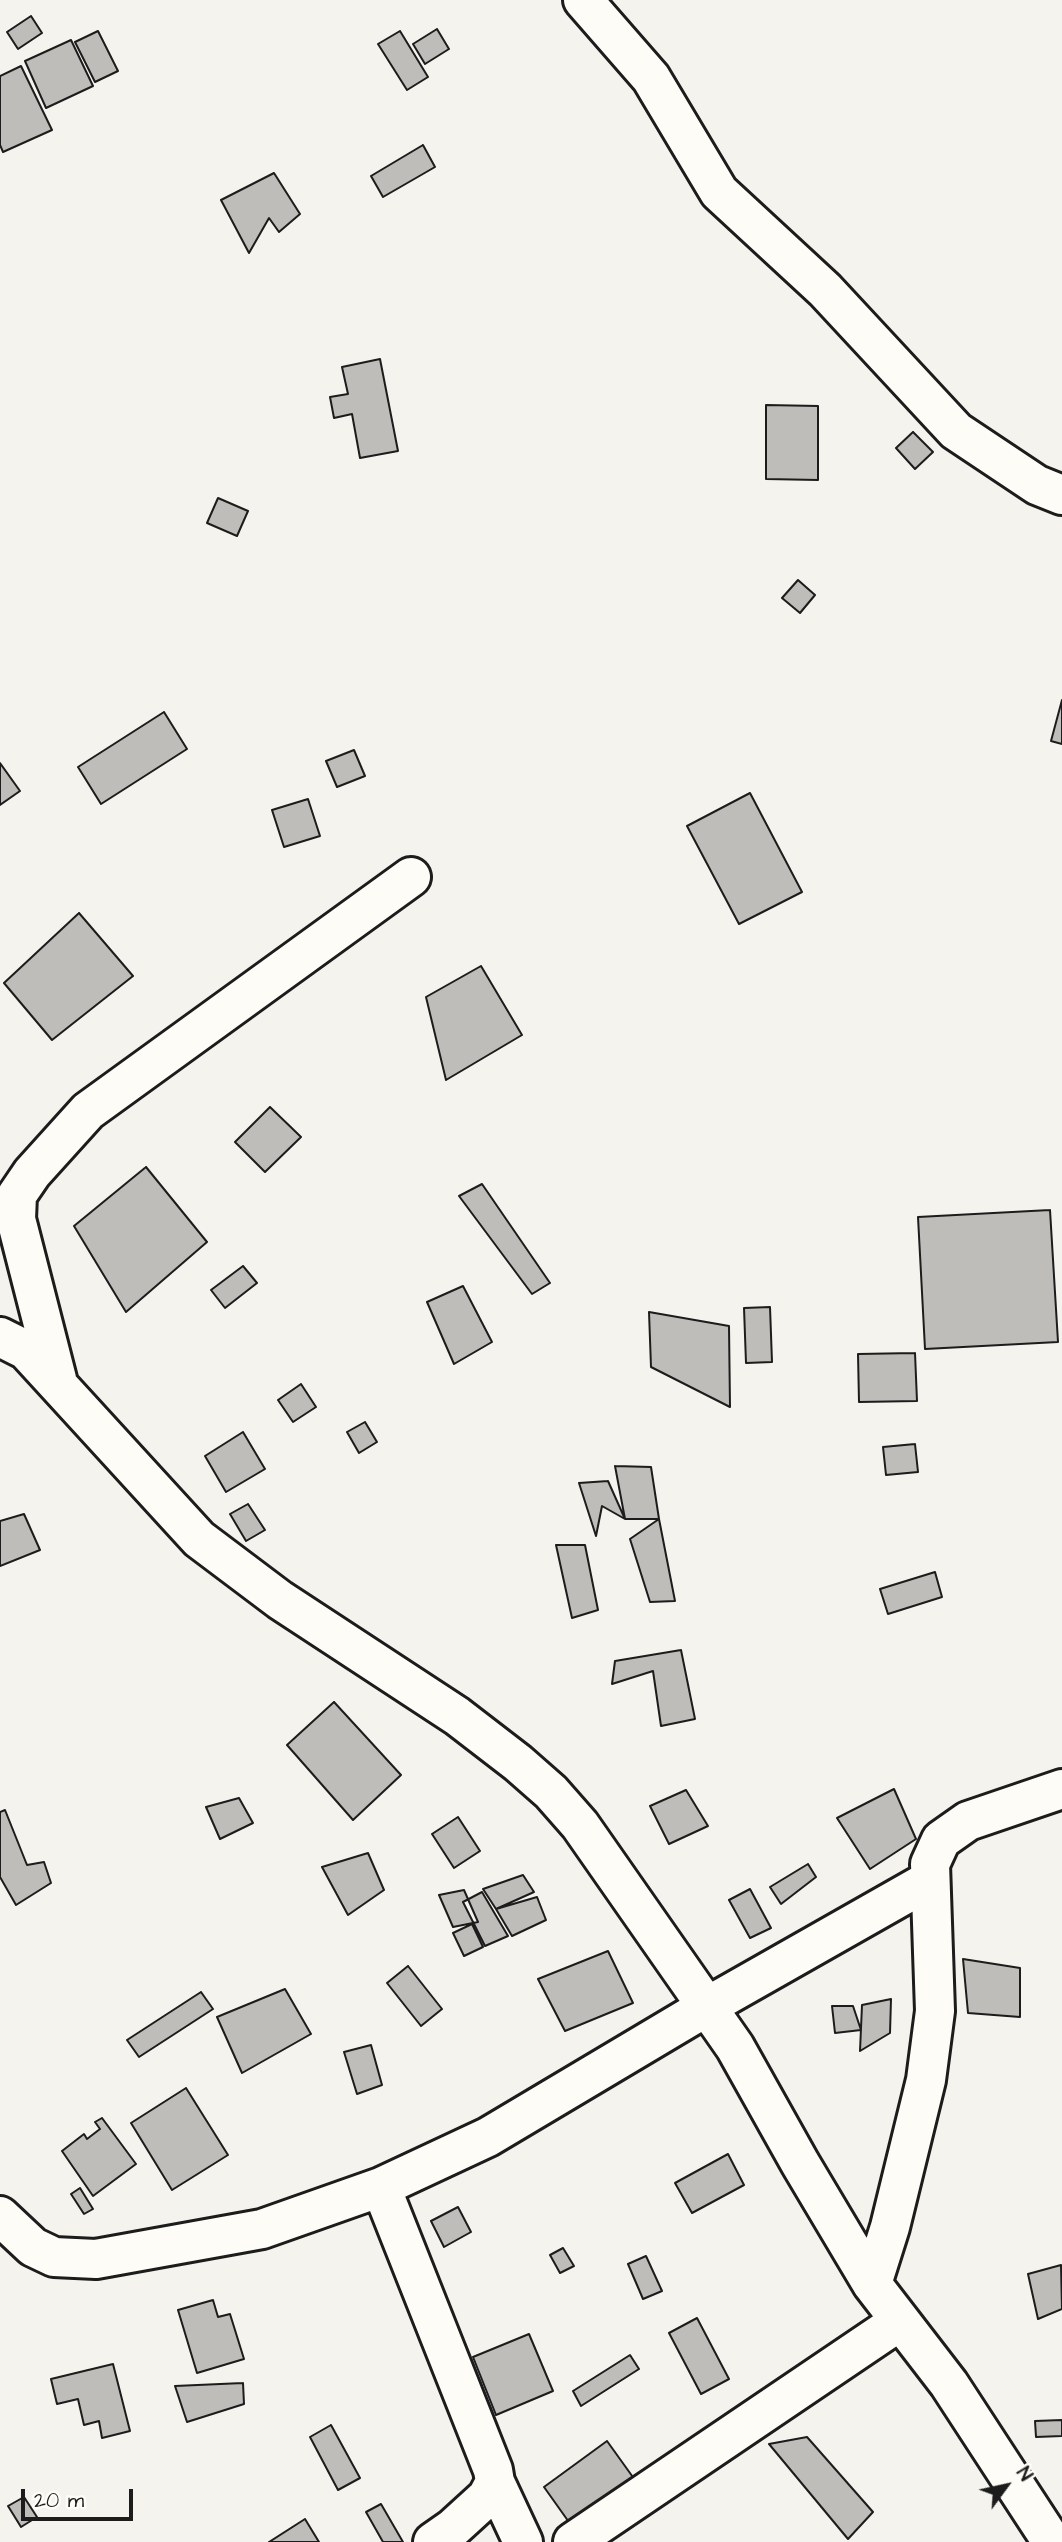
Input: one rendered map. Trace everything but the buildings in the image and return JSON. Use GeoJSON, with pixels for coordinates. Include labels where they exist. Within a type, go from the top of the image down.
{"type":"FeatureCollection","features":[{"type":"Feature","properties":{"kind":"street"},"geometry":{"type":"LineString","coordinates":[[583,0],[651,78],[719,192],[824,290],[956,431],[1037,485],[1062,495]]}},
{"type":"Feature","properties":{"kind":"street"},"geometry":{"type":"LineString","coordinates":[[58,1385],[16,1219],[17,1195],[32,1173],[88,1111],[411,877]]}},
{"type":"Feature","properties":{"kind":"street"},"geometry":{"type":"LineString","coordinates":[[0,1337],[26,1350],[199,1539],[280,1600],[457,1716],[551,1792],[580,1825],[735,2047],[872,2284],[948,2384],[1052,2542]]}},
{"type":"Feature","properties":{"kind":"street"},"geometry":{"type":"LineString","coordinates":[[872,2284],[890,2227],[926,2080],[935,2011],[930,1864],[941,1840],[968,1821],[1062,1789]]}},
{"type":"Feature","properties":{"kind":"street"},"geometry":{"type":"LineString","coordinates":[[0,2216],[33,2247],[54,2257],[96,2259],[262,2229],[381,2187],[488,2137],[708,2006],[930,1880]]}},
{"type":"Feature","properties":{"kind":"street"},"geometry":{"type":"LineString","coordinates":[[381,2187],[494,2470],[495,2482],[523,2542]]}},
{"type":"Feature","properties":{"kind":"street"},"geometry":{"type":"LineString","coordinates":[[573,2542],[900,2321]]}},
{"type":"Feature","properties":{"kind":"street"},"geometry":{"type":"LineString","coordinates":[[433,2542],[487,2497],[495,2482]]}}]}
